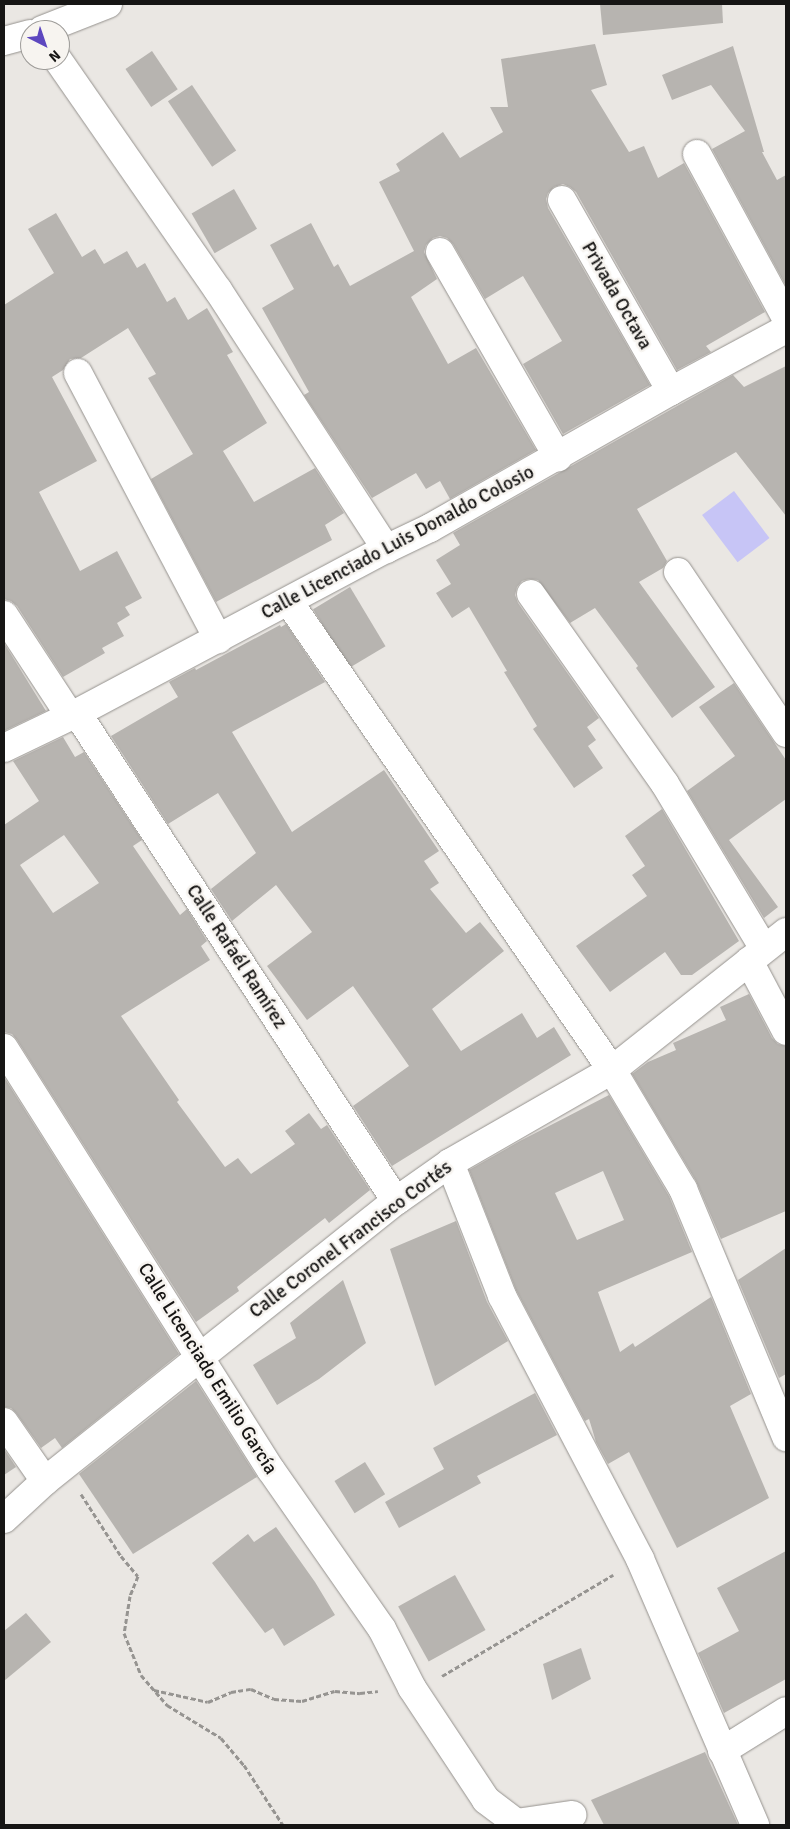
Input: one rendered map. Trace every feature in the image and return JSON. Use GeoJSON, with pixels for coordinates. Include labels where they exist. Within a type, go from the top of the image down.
{"type":"FeatureCollection","features":[{"type":"Feature","properties":{"kind":"street"},"geometry":{"type":"LineString","coordinates":[[67,20],[108,4]]}},
{"type":"Feature","properties":{"kind":"street"},"geometry":{"type":"LineString","coordinates":[[4,41],[20,37]]}},
{"type":"Feature","properties":{"kind":"street"},"geometry":{"type":"LineString","coordinates":[[65,70],[218,290],[386,549]]}},
{"type":"Feature","properties":{"kind":"street"},"geometry":{"type":"LineString","coordinates":[[697,154],[786,318]]}},
{"type":"Feature","properties":{"kind":"street","name":"Privada Octava"},"geometry":{"type":"LineString","coordinates":[[562,200],[671,391]]}},
{"type":"Feature","properties":{"kind":"street"},"geometry":{"type":"LineString","coordinates":[[440,252],[558,457]]}},
{"type":"Feature","properties":{"kind":"street","name":"Calle Licenciado Luis Donaldo Colosio"},"geometry":{"type":"LineString","coordinates":[[4,748],[218,639],[386,549],[430,528],[558,457],[671,391],[786,329]]}},
{"type":"Feature","properties":{"kind":"street"},"geometry":{"type":"LineString","coordinates":[[78,373],[218,639]]}},
{"type":"Feature","properties":{"kind":"street"},"geometry":{"type":"LineString","coordinates":[[678,572],[786,733]]}},
{"type":"Feature","properties":{"kind":"street"},"geometry":{"type":"LineString","coordinates":[[531,594],[665,784],[757,955],[786,1031]]}},
{"type":"Feature","properties":{"kind":"street"},"geometry":{"type":"LineString","coordinates":[[289,602],[612,1070],[682,1189],[786,1437]]}},
{"type":"Feature","properties":{"kind":"street","name":"Calle Rafaél Ramírez"},"geometry":{"type":"LineString","coordinates":[[4,615],[73,714],[396,1201]]}},
{"type":"Feature","properties":{"kind":"street","name":"Calle Coronel Francisco Cortés"},"geometry":{"type":"LineString","coordinates":[[4,1519],[45,1481],[396,1201],[450,1163],[612,1070],[786,932]]}},
{"type":"Feature","properties":{"kind":"street","name":"Calle Licenciado Emilio García"},"geometry":{"type":"LineString","coordinates":[[4,1048],[271,1470],[382,1629],[412,1688],[486,1800],[516,1823],[572,1815]]}},
{"type":"Feature","properties":{"kind":"street"},"geometry":{"type":"LineString","coordinates":[[450,1163],[502,1296],[640,1559],[755,1825]]}},
{"type":"Feature","properties":{"kind":"street"},"geometry":{"type":"LineString","coordinates":[[4,1422],[45,1481]]}},
{"type":"Feature","properties":{"kind":"street"},"geometry":{"type":"LineString","coordinates":[[722,1751],[786,1711]]}},
{"type":"Feature","properties":{"kind":"path"},"geometry":{"type":"LineString","coordinates":[[66,1464],[86,1506],[121,1556],[138,1576],[130,1596],[124,1634],[141,1675],[167,1705],[221,1738],[244,1765],[283,1825]]}},
{"type":"Feature","properties":{"kind":"water"},"geometry":{"type":"Polygon","coordinates":[[[734,491],[770,538],[738,562],[702,515],[734,491]]]}},
{"type":"Feature","properties":{"kind":"building"},"geometry":{"type":"Polygon","coordinates":[[[600,4],[722,4],[723,23],[603,35],[600,4]]]}},
{"type":"Feature","properties":{"kind":"building"},"geometry":{"type":"Polygon","coordinates":[[[595,44],[607,85],[591,90],[629,152],[644,146],[658,178],[684,163],[765,312],[706,346],[711,352],[677,370],[576,192],[563,184],[554,187],[548,193],[546,199],[548,208],[650,385],[563,434],[523,364],[562,341],[523,276],[485,299],[453,244],[447,238],[440,236],[433,238],[426,245],[424,252],[437,279],[411,297],[448,364],[476,348],[536,450],[450,499],[440,481],[426,489],[416,473],[372,498],[304,395],[309,392],[262,308],[294,289],[270,245],[311,223],[334,267],[338,264],[350,286],[414,251],[379,182],[400,171],[396,164],[443,132],[460,158],[503,132],[490,107],[508,107],[501,59],[595,44]]]}},
{"type":"Feature","properties":{"kind":"building"},"geometry":{"type":"Polygon","coordinates":[[[733,46],[764,152],[762,152],[777,180],[786,175],[786,286],[712,149],[745,131],[711,85],[672,100],[662,75],[733,46]]]}},
{"type":"Feature","properties":{"kind":"building"},"geometry":{"type":"Polygon","coordinates":[[[152,51],[178,89],[151,107],[125,69],[152,51]]]}},
{"type":"Feature","properties":{"kind":"building"},"geometry":{"type":"Polygon","coordinates":[[[192,85],[236,150],[212,167],[168,101],[192,85]]]}},
{"type":"Feature","properties":{"kind":"building"},"geometry":{"type":"Polygon","coordinates":[[[234,189],[257,229],[215,253],[192,214],[234,189]]]}},
{"type":"Feature","properties":{"kind":"building"},"geometry":{"type":"Polygon","coordinates":[[[56,213],[82,257],[95,249],[104,264],[127,251],[137,268],[145,263],[167,302],[175,297],[188,320],[207,308],[233,352],[227,355],[267,423],[223,451],[254,502],[315,468],[344,513],[325,525],[332,540],[216,602],[151,479],[193,454],[148,378],[156,374],[128,328],[81,358],[70,359],[63,370],[52,377],[97,461],[39,492],[80,571],[117,551],[142,598],[125,607],[130,615],[117,623],[124,636],[102,648],[105,653],[63,677],[17,606],[11,601],[4,599],[4,305],[54,273],[28,229],[56,213]]]}},
{"type":"Feature","properties":{"kind":"building"},"geometry":{"type":"Polygon","coordinates":[[[786,366],[786,516],[736,452],[637,509],[667,561],[663,568],[639,582],[715,687],[672,718],[636,668],[638,666],[595,608],[570,623],[538,580],[529,579],[522,581],[517,587],[515,595],[518,603],[599,718],[587,727],[596,740],[588,746],[603,768],[574,788],[533,729],[537,726],[504,672],[507,671],[469,607],[452,618],[436,593],[451,584],[436,560],[460,545],[453,533],[733,375],[744,387],[786,366]]]}},
{"type":"Feature","properties":{"kind":"building"},"geometry":{"type":"Polygon","coordinates":[[[350,587],[386,646],[349,668],[313,609],[350,587]]]}},
{"type":"Feature","properties":{"kind":"building"},"geometry":{"type":"Polygon","coordinates":[[[286,624],[325,682],[232,732],[292,832],[384,770],[439,851],[424,861],[439,883],[430,889],[466,933],[480,922],[504,951],[432,1009],[461,1051],[522,1013],[537,1038],[554,1027],[571,1055],[392,1166],[353,1106],[409,1066],[353,986],[307,1020],[267,966],[312,932],[276,885],[232,921],[211,889],[256,853],[218,793],[168,824],[111,736],[178,697],[169,682],[195,668],[196,670],[280,625],[281,627],[286,624]]]}},
{"type":"Feature","properties":{"kind":"building"},"geometry":{"type":"Polygon","coordinates":[[[4,643],[46,711],[4,731],[4,643]]]}},
{"type":"Feature","properties":{"kind":"building"},"geometry":{"type":"Polygon","coordinates":[[[734,683],[786,760],[786,799],[729,840],[778,907],[764,918],[687,791],[735,756],[699,707],[734,683]]]}},
{"type":"Feature","properties":{"kind":"building"},"geometry":{"type":"Polygon","coordinates":[[[63,737],[75,757],[84,752],[142,840],[133,846],[180,915],[187,909],[207,941],[201,946],[210,960],[121,1016],[179,1100],[177,1102],[225,1167],[238,1158],[251,1174],[295,1144],[285,1131],[309,1113],[321,1129],[327,1125],[370,1190],[329,1223],[325,1218],[237,1287],[239,1291],[196,1322],[17,1040],[12,1034],[4,1032],[4,825],[39,801],[13,761],[63,737]],[[64,835],[20,865],[53,913],[99,883],[64,835]]]}},
{"type":"Feature","properties":{"kind":"building"},"geometry":{"type":"Polygon","coordinates":[[[662,809],[739,941],[692,975],[681,975],[665,952],[610,992],[576,946],[647,896],[632,875],[645,866],[625,836],[662,809]]]}},
{"type":"Feature","properties":{"kind":"building"},"geometry":{"type":"Polygon","coordinates":[[[749,994],[772,1038],[778,1044],[786,1046],[786,1211],[721,1239],[696,1181],[632,1074],[648,1062],[676,1050],[673,1043],[726,1020],[720,1007],[749,994]]]}},
{"type":"Feature","properties":{"kind":"building"},"geometry":{"type":"Polygon","coordinates":[[[4,1077],[179,1354],[62,1448],[55,1438],[41,1448],[16,1413],[11,1408],[4,1407],[4,1077]]]}},
{"type":"Feature","properties":{"kind":"building"},"geometry":{"type":"Polygon","coordinates":[[[609,1095],[669,1196],[692,1252],[598,1292],[620,1352],[633,1343],[635,1347],[711,1297],[751,1394],[730,1406],[769,1498],[677,1548],[629,1452],[608,1464],[596,1442],[589,1419],[585,1421],[516,1290],[469,1170],[609,1095]],[[603,1171],[555,1193],[577,1240],[624,1220],[603,1171]]]}},
{"type":"Feature","properties":{"kind":"building"},"geometry":{"type":"Polygon","coordinates":[[[456,1221],[487,1302],[508,1341],[435,1386],[390,1249],[456,1221]]]}},
{"type":"Feature","properties":{"kind":"building"},"geometry":{"type":"Polygon","coordinates":[[[786,1248],[786,1374],[779,1378],[738,1280],[786,1248]]]}},
{"type":"Feature","properties":{"kind":"building"},"geometry":{"type":"Polygon","coordinates":[[[343,1280],[366,1343],[319,1379],[277,1405],[253,1365],[296,1338],[290,1323],[343,1280]]]}},
{"type":"Feature","properties":{"kind":"building"},"geometry":{"type":"Polygon","coordinates":[[[196,1381],[257,1477],[133,1554],[79,1474],[196,1381]]]}},
{"type":"Feature","properties":{"kind":"building"},"geometry":{"type":"Polygon","coordinates":[[[535,1393],[557,1435],[477,1476],[481,1483],[399,1528],[385,1502],[444,1469],[433,1448],[535,1393]]]}},
{"type":"Feature","properties":{"kind":"building"},"geometry":{"type":"Polygon","coordinates":[[[4,1449],[16,1467],[4,1475],[4,1449]]]}},
{"type":"Feature","properties":{"kind":"building"},"geometry":{"type":"Polygon","coordinates":[[[365,1462],[385,1494],[355,1513],[334,1481],[365,1462]]]}},
{"type":"Feature","properties":{"kind":"building"},"geometry":{"type":"Polygon","coordinates":[[[276,1527],[315,1582],[335,1615],[284,1646],[273,1628],[265,1633],[212,1563],[248,1534],[254,1542],[276,1527]]]}},
{"type":"Feature","properties":{"kind":"building"},"geometry":{"type":"Polygon","coordinates":[[[786,1551],[786,1679],[724,1713],[698,1653],[739,1631],[717,1588],[786,1551]]]}},
{"type":"Feature","properties":{"kind":"building"},"geometry":{"type":"Polygon","coordinates":[[[455,1575],[486,1630],[429,1662],[398,1607],[455,1575]]]}},
{"type":"Feature","properties":{"kind":"building"},"geometry":{"type":"Polygon","coordinates":[[[26,1613],[51,1642],[4,1681],[4,1631],[26,1613]]]}},
{"type":"Feature","properties":{"kind":"building"},"geometry":{"type":"Polygon","coordinates":[[[581,1648],[591,1679],[552,1700],[543,1664],[581,1648]]]}},
{"type":"Feature","properties":{"kind":"building"},"geometry":{"type":"Polygon","coordinates":[[[705,1752],[738,1825],[604,1825],[591,1800],[705,1752]]]}}]}
